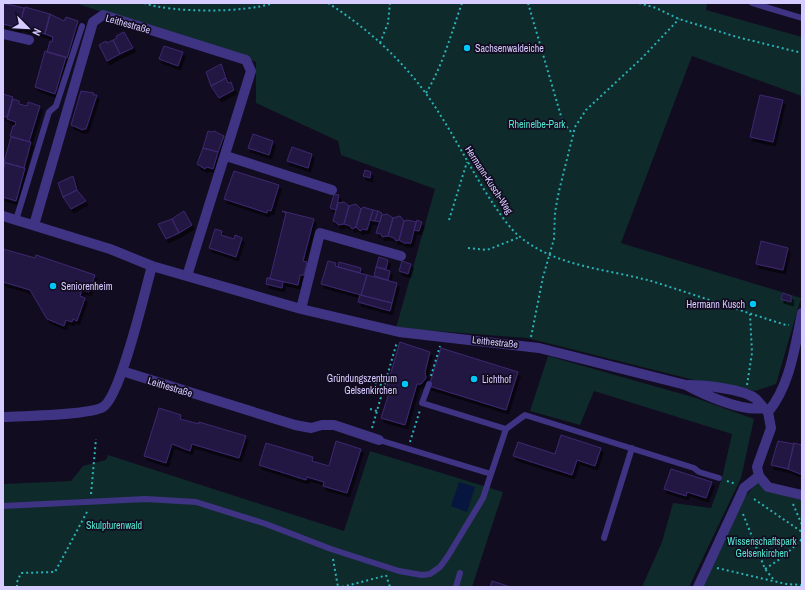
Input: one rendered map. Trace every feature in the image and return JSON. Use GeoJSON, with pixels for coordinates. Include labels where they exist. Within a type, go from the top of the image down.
{"type":"FeatureCollection","features":[{"type":"Feature","properties":{"kind":"street","name":"Leithestraße"},"geometry":{"type":"LineString","coordinates":[[34,225],[93,22],[104,15],[246,60],[251,71],[226,156],[187,276]]}},
{"type":"Feature","properties":{"kind":"street"},"geometry":{"type":"LineString","coordinates":[[3,34],[29,40]]}},
{"type":"Feature","properties":{"kind":"street"},"geometry":{"type":"LineString","coordinates":[[226,156],[332,190]]}},
{"type":"Feature","properties":{"kind":"street","name":"Leithestraße"},"geometry":{"type":"LineString","coordinates":[[3,216],[110,249],[152,266],[301,309],[399,332],[529,346],[558,352],[686,385],[704,385],[746,394],[756,399],[766,410]]}},
{"type":"Feature","properties":{"kind":"street"},"geometry":{"type":"LineString","coordinates":[[301,309],[320,233],[401,256]]}},
{"type":"Feature","properties":{"kind":"street"},"geometry":{"type":"LineString","coordinates":[[3,417],[90,412],[104,407],[114,392],[122,372],[152,266]]}},
{"type":"Feature","properties":{"kind":"street"},"geometry":{"type":"LineString","coordinates":[[801,318],[786,382],[779,400],[766,410],[771,428],[757,468],[759,476],[768,487],[802,495]]}},
{"type":"Feature","properties":{"kind":"street","name":"Leithestraße"},"geometry":{"type":"LineString","coordinates":[[122,372],[296,425],[311,428],[322,425],[334,425],[379,440]]}},
{"type":"Feature","properties":{"kind":"street"},"geometry":{"type":"LineString","coordinates":[[698,587],[744,488],[759,476]]}},
{"type":"Feature","properties":{"kind":"lane"},"geometry":{"type":"LineString","coordinates":[[752,3],[802,18]]}},
{"type":"Feature","properties":{"kind":"lane"},"geometry":{"type":"LineString","coordinates":[[16,220],[49,112],[56,106],[82,26]]}},
{"type":"Feature","properties":{"kind":"lane"},"geometry":{"type":"LineString","coordinates":[[428,384],[422,403],[506,429]]}},
{"type":"Feature","properties":{"kind":"lane"},"geometry":{"type":"LineString","coordinates":[[3,506],[146,500],[196,502],[266,524],[331,550],[396,570],[422,575],[430,574],[440,567],[483,498],[506,429],[525,415],[694,468],[699,472],[719,478]]}},
{"type":"Feature","properties":{"kind":"lane"},"geometry":{"type":"LineString","coordinates":[[379,440],[491,474]]}},
{"type":"Feature","properties":{"kind":"lane"},"geometry":{"type":"LineString","coordinates":[[604,538],[632,448]]}},
{"type":"Feature","properties":{"kind":"lane"},"geometry":{"type":"LineString","coordinates":[[456,587],[460,573]]}},
{"type":"Feature","properties":{"kind":"path"},"geometry":{"type":"LineString","coordinates":[[144,3],[169,9],[191,10],[246,9],[273,3]]}},
{"type":"Feature","properties":{"kind":"path","name":"Hermann-Kusch-Weg"},"geometry":{"type":"LineString","coordinates":[[328,3],[350,18],[401,63],[439,113],[500,215],[520,236],[550,254],[582,266],[650,281],[786,325],[801,318]]}},
{"type":"Feature","properties":{"kind":"path"},"geometry":{"type":"LineString","coordinates":[[380,43],[388,23],[390,3]]}},
{"type":"Feature","properties":{"kind":"path"},"geometry":{"type":"LineString","coordinates":[[426,94],[436,77],[446,53],[462,3]]}},
{"type":"Feature","properties":{"kind":"path"},"geometry":{"type":"LineString","coordinates":[[528,3],[563,123],[573,134]]}},
{"type":"Feature","properties":{"kind":"path"},"geometry":{"type":"LineString","coordinates":[[639,3],[754,43],[802,53]]}},
{"type":"Feature","properties":{"kind":"path"},"geometry":{"type":"LineString","coordinates":[[529,346],[543,277],[554,239],[555,212],[559,191],[568,162],[573,134],[580,117],[642,58],[679,18]]}},
{"type":"Feature","properties":{"kind":"path"},"geometry":{"type":"LineString","coordinates":[[449,220],[467,162]]}},
{"type":"Feature","properties":{"kind":"path"},"geometry":{"type":"LineString","coordinates":[[468,248],[487,250],[520,236]]}},
{"type":"Feature","properties":{"kind":"path"},"geometry":{"type":"LineString","coordinates":[[748,376],[752,353],[750,314]]}},
{"type":"Feature","properties":{"kind":"path"},"geometry":{"type":"LineString","coordinates":[[369,437],[395,349]]}},
{"type":"Feature","properties":{"kind":"path"},"geometry":{"type":"LineString","coordinates":[[428,384],[436,359]]}},
{"type":"Feature","properties":{"kind":"path"},"geometry":{"type":"LineString","coordinates":[[375,383],[384,386]]}},
{"type":"Feature","properties":{"kind":"path"},"geometry":{"type":"LineString","coordinates":[[409,448],[422,403]]}},
{"type":"Feature","properties":{"kind":"path"},"geometry":{"type":"LineString","coordinates":[[370,409],[377,411]]}},
{"type":"Feature","properties":{"kind":"path"},"geometry":{"type":"LineString","coordinates":[[17,587],[17,582],[21,573],[55,572],[82,524],[91,503],[96,439]]}},
{"type":"Feature","properties":{"kind":"path"},"geometry":{"type":"LineString","coordinates":[[719,478],[744,488]]}},
{"type":"Feature","properties":{"kind":"path"},"geometry":{"type":"LineString","coordinates":[[754,499],[802,532]]}},
{"type":"Feature","properties":{"kind":"path"},"geometry":{"type":"LineString","coordinates":[[792,503],[802,525]]}},
{"type":"Feature","properties":{"kind":"path"},"geometry":{"type":"LineString","coordinates":[[743,514],[765,569],[775,581]]}},
{"type":"Feature","properties":{"kind":"path"},"geometry":{"type":"LineString","coordinates":[[765,569],[783,557],[802,539]]}},
{"type":"Feature","properties":{"kind":"path"},"geometry":{"type":"LineString","coordinates":[[331,550],[338,587]]}},
{"type":"Feature","properties":{"kind":"path"},"geometry":{"type":"LineString","coordinates":[[709,564],[728,571],[786,584],[802,585]]}},
{"type":"Feature","properties":{"kind":"path"},"geometry":{"type":"LineString","coordinates":[[342,587],[386,575],[396,570]]}},
{"type":"Feature","properties":{"kind":"path"},"geometry":{"type":"LineString","coordinates":[[386,575],[390,587]]}},
{"type":"Feature","properties":{"kind":"path"},"geometry":{"type":"LineString","coordinates":[[786,584],[791,587]]}},
{"type":"Feature","properties":{"kind":"green space","name":"Rheinelbe-Park"},"geometry":{"type":"Polygon","coordinates":[[[75,3],[707,3],[706,10],[802,37],[802,96],[692,56],[621,243],[801,298],[776,384],[755,391],[694,380],[527,338],[396,328],[435,189],[341,155],[338,141],[256,103],[256,62],[75,3]]]}},
{"type":"Feature","properties":{"kind":"green space"},"geometry":{"type":"Polygon","coordinates":[[[548,356],[696,398],[754,419],[741,478],[689,587],[642,587],[662,542],[673,503],[711,508],[722,478],[732,434],[594,391],[580,425],[530,411],[548,356]]]}},
{"type":"Feature","properties":{"kind":"green space","name":"Skulpturenwald"},"geometry":{"type":"Polygon","coordinates":[[[370,451],[503,492],[472,587],[3,587],[3,484],[71,481],[83,466],[106,460],[108,455],[344,531],[370,451]]]}},
{"type":"Feature","properties":{"kind":"green space","name":"Wissenschaftspark Gelsenkirchen"},"geometry":{"type":"Polygon","coordinates":[[[757,483],[802,496],[802,587],[704,587],[702,585],[737,506],[757,483]]]}},
{"type":"Feature","properties":{"kind":"water"},"geometry":{"type":"Polygon","coordinates":[[[459,482],[475,487],[467,512],[451,506],[459,482]]]}},
{"type":"Feature","properties":{"kind":"building"},"geometry":{"type":"Polygon","coordinates":[[[3,3],[24,8],[19,28],[3,24],[3,3]]]}},
{"type":"Feature","properties":{"kind":"building"},"geometry":{"type":"Polygon","coordinates":[[[25,7],[50,14],[45,34],[19,26],[25,7]]]}},
{"type":"Feature","properties":{"kind":"building"},"geometry":{"type":"Polygon","coordinates":[[[50,14],[64,21],[66,17],[78,21],[67,58],[47,52],[50,41],[52,42],[53,37],[45,34],[50,14]]]}},
{"type":"Feature","properties":{"kind":"building"},"geometry":{"type":"Polygon","coordinates":[[[124,32],[133,48],[120,54],[113,40],[117,38],[116,36],[124,32]]]}},
{"type":"Feature","properties":{"kind":"building"},"geometry":{"type":"Polygon","coordinates":[[[113,40],[120,54],[107,61],[99,45],[106,41],[107,43],[113,40]]]}},
{"type":"Feature","properties":{"kind":"building"},"geometry":{"type":"Polygon","coordinates":[[[164,46],[183,52],[178,66],[159,59],[164,46]]]}},
{"type":"Feature","properties":{"kind":"building"},"geometry":{"type":"Polygon","coordinates":[[[45,51],[66,57],[55,94],[35,87],[45,51]]]}},
{"type":"Feature","properties":{"kind":"building"},"geometry":{"type":"Polygon","coordinates":[[[221,64],[226,78],[211,86],[206,72],[221,64]]]}},
{"type":"Feature","properties":{"kind":"building"},"geometry":{"type":"Polygon","coordinates":[[[226,78],[228,83],[231,82],[234,90],[219,98],[211,86],[226,78]]]}},
{"type":"Feature","properties":{"kind":"building"},"geometry":{"type":"Polygon","coordinates":[[[81,91],[94,93],[93,95],[97,95],[86,129],[83,130],[71,125],[81,91]]]}},
{"type":"Feature","properties":{"kind":"building"},"geometry":{"type":"Polygon","coordinates":[[[3,94],[13,97],[7,117],[3,116],[3,94]]]}},
{"type":"Feature","properties":{"kind":"building"},"geometry":{"type":"Polygon","coordinates":[[[760,95],[783,100],[773,142],[750,137],[760,95]]]}},
{"type":"Feature","properties":{"kind":"building"},"geometry":{"type":"Polygon","coordinates":[[[13,99],[19,101],[19,104],[27,106],[28,102],[40,106],[29,142],[10,136],[16,122],[7,119],[13,99]]]}},
{"type":"Feature","properties":{"kind":"building"},"geometry":{"type":"Polygon","coordinates":[[[208,131],[214,131],[224,136],[218,152],[203,148],[208,131]]]}},
{"type":"Feature","properties":{"kind":"building"},"geometry":{"type":"Polygon","coordinates":[[[253,134],[273,141],[269,155],[248,148],[253,134]]]}},
{"type":"Feature","properties":{"kind":"building"},"geometry":{"type":"Polygon","coordinates":[[[11,137],[31,142],[24,168],[4,162],[11,137]]]}},
{"type":"Feature","properties":{"kind":"building"},"geometry":{"type":"Polygon","coordinates":[[[292,147],[312,154],[308,168],[287,161],[292,147]]]}},
{"type":"Feature","properties":{"kind":"building"},"geometry":{"type":"Polygon","coordinates":[[[203,148],[218,152],[213,169],[207,167],[205,169],[197,164],[203,148]]]}},
{"type":"Feature","properties":{"kind":"building"},"geometry":{"type":"Polygon","coordinates":[[[5,163],[25,168],[16,201],[3,197],[3,171],[5,163]]]}},
{"type":"Feature","properties":{"kind":"building"},"geometry":{"type":"Polygon","coordinates":[[[365,170],[371,172],[370,178],[363,176],[365,170]]]}},
{"type":"Feature","properties":{"kind":"building"},"geometry":{"type":"Polygon","coordinates":[[[234,171],[279,185],[271,211],[268,210],[267,213],[224,199],[234,171]]]}},
{"type":"Feature","properties":{"kind":"building"},"geometry":{"type":"Polygon","coordinates":[[[73,176],[77,190],[63,197],[58,183],[73,176]]]}},
{"type":"Feature","properties":{"kind":"building"},"geometry":{"type":"Polygon","coordinates":[[[77,190],[86,201],[71,209],[63,197],[77,190]]]}},
{"type":"Feature","properties":{"kind":"building"},"geometry":{"type":"Polygon","coordinates":[[[334,194],[339,195],[336,210],[330,208],[334,194]]]}},
{"type":"Feature","properties":{"kind":"building"},"geometry":{"type":"Polygon","coordinates":[[[344,202],[349,206],[344,224],[338,225],[333,221],[338,203],[344,202]]]}},
{"type":"Feature","properties":{"kind":"building"},"geometry":{"type":"Polygon","coordinates":[[[356,204],[361,209],[356,227],[352,229],[350,226],[344,224],[349,206],[356,204]]]}},
{"type":"Feature","properties":{"kind":"building"},"geometry":{"type":"Polygon","coordinates":[[[363,207],[373,210],[367,230],[363,229],[360,231],[356,227],[361,209],[363,207]]]}},
{"type":"Feature","properties":{"kind":"building"},"geometry":{"type":"Polygon","coordinates":[[[373,210],[378,211],[375,221],[370,220],[373,210]]]}},
{"type":"Feature","properties":{"kind":"building"},"geometry":{"type":"Polygon","coordinates":[[[184,211],[192,225],[179,233],[172,219],[184,211]]]}},
{"type":"Feature","properties":{"kind":"building"},"geometry":{"type":"Polygon","coordinates":[[[282,211],[314,219],[303,261],[307,262],[304,275],[300,275],[298,285],[267,278],[270,278],[286,213],[282,211]]]}},
{"type":"Feature","properties":{"kind":"building"},"geometry":{"type":"Polygon","coordinates":[[[378,211],[382,213],[380,222],[375,221],[378,211]]]}},
{"type":"Feature","properties":{"kind":"building"},"geometry":{"type":"Polygon","coordinates":[[[387,214],[393,218],[388,236],[382,237],[381,234],[376,233],[382,215],[387,214]]]}},
{"type":"Feature","properties":{"kind":"building"},"geometry":{"type":"Polygon","coordinates":[[[400,216],[404,221],[399,240],[396,241],[394,238],[388,236],[393,218],[400,216]]]}},
{"type":"Feature","properties":{"kind":"building"},"geometry":{"type":"Polygon","coordinates":[[[172,219],[179,233],[166,239],[158,224],[172,219]]]}},
{"type":"Feature","properties":{"kind":"building"},"geometry":{"type":"Polygon","coordinates":[[[407,220],[416,222],[411,243],[404,243],[399,240],[404,221],[407,220]]]}},
{"type":"Feature","properties":{"kind":"building"},"geometry":{"type":"Polygon","coordinates":[[[417,220],[422,222],[419,231],[414,230],[417,220]]]}},
{"type":"Feature","properties":{"kind":"building"},"geometry":{"type":"Polygon","coordinates":[[[215,229],[222,231],[221,235],[234,239],[235,235],[242,238],[236,257],[209,248],[215,229]]]}},
{"type":"Feature","properties":{"kind":"building"},"geometry":{"type":"Polygon","coordinates":[[[761,241],[788,248],[783,270],[756,264],[761,241]]]}},
{"type":"Feature","properties":{"kind":"building","name":"Seniorenheim"},"geometry":{"type":"Polygon","coordinates":[[[3,249],[35,258],[36,255],[95,275],[89,292],[82,290],[80,296],[85,298],[77,321],[73,319],[72,322],[66,320],[64,326],[47,319],[30,290],[3,282],[3,249]]]}},
{"type":"Feature","properties":{"kind":"building"},"geometry":{"type":"Polygon","coordinates":[[[379,257],[388,260],[386,269],[376,267],[379,257]]]}},
{"type":"Feature","properties":{"kind":"building"},"geometry":{"type":"Polygon","coordinates":[[[328,261],[336,263],[335,266],[367,275],[361,295],[321,284],[328,261]]]}},
{"type":"Feature","properties":{"kind":"building"},"geometry":{"type":"Polygon","coordinates":[[[402,261],[411,264],[408,274],[399,271],[402,261]]]}},
{"type":"Feature","properties":{"kind":"building"},"geometry":{"type":"Polygon","coordinates":[[[339,262],[361,268],[360,273],[338,267],[339,262]]]}},
{"type":"Feature","properties":{"kind":"building"},"geometry":{"type":"Polygon","coordinates":[[[376,267],[390,271],[388,280],[374,276],[376,267]]]}},
{"type":"Feature","properties":{"kind":"building"},"geometry":{"type":"Polygon","coordinates":[[[367,275],[397,283],[392,303],[361,295],[367,275]]]}},
{"type":"Feature","properties":{"kind":"building"},"geometry":{"type":"Polygon","coordinates":[[[267,278],[283,282],[282,288],[266,284],[267,278]]]}},
{"type":"Feature","properties":{"kind":"building"},"geometry":{"type":"Polygon","coordinates":[[[783,293],[791,296],[791,302],[781,299],[783,293]]]}},
{"type":"Feature","properties":{"kind":"building"},"geometry":{"type":"Polygon","coordinates":[[[360,295],[392,303],[390,311],[358,302],[360,295]]]}},
{"type":"Feature","properties":{"kind":"building","name":"Gründungszentrum Gelsenkirchen"},"geometry":{"type":"Polygon","coordinates":[[[400,342],[430,352],[425,372],[426,378],[421,384],[417,384],[405,425],[381,418],[390,390],[386,389],[400,342]]]}},
{"type":"Feature","properties":{"kind":"building","name":"Lichthof"},"geometry":{"type":"Polygon","coordinates":[[[441,348],[518,372],[506,410],[429,386],[441,348]]]}},
{"type":"Feature","properties":{"kind":"building"},"geometry":{"type":"Polygon","coordinates":[[[159,408],[181,415],[180,419],[199,424],[199,422],[246,436],[239,458],[192,444],[190,451],[172,444],[166,463],[144,456],[159,408]]]}},
{"type":"Feature","properties":{"kind":"building"},"geometry":{"type":"Polygon","coordinates":[[[561,435],[601,448],[595,466],[577,460],[572,475],[513,456],[518,442],[555,454],[561,435]]]}},
{"type":"Feature","properties":{"kind":"building"},"geometry":{"type":"Polygon","coordinates":[[[336,441],[361,449],[347,493],[323,486],[324,482],[307,477],[306,480],[259,465],[266,443],[313,457],[312,461],[329,466],[336,441]]]}},
{"type":"Feature","properties":{"kind":"building"},"geometry":{"type":"Polygon","coordinates":[[[778,441],[794,444],[788,469],[771,465],[778,441]]]}},
{"type":"Feature","properties":{"kind":"building"},"geometry":{"type":"Polygon","coordinates":[[[794,443],[802,445],[802,473],[800,474],[788,469],[794,443]]]}},
{"type":"Feature","properties":{"kind":"building"},"geometry":{"type":"Polygon","coordinates":[[[671,469],[712,482],[706,498],[687,492],[686,496],[664,489],[671,469]]]}},
{"type":"Feature","properties":{"kind":"building"},"geometry":{"type":"Polygon","coordinates":[[[492,581],[511,587],[490,587],[492,581]]]}},
{"type":"Feature","properties":{"kind":"place","name":"Sachsenwaldeiche"},"geometry":{"type":"Point","coordinates":[467,48]}},
{"type":"Feature","properties":{"kind":"place","name":"Seniorenheim"},"geometry":{"type":"Point","coordinates":[53,286]}},
{"type":"Feature","properties":{"kind":"place","name":"Hermann Kusch"},"geometry":{"type":"Point","coordinates":[753,304]}},
{"type":"Feature","properties":{"kind":"place","name":"Lichthof"},"geometry":{"type":"Point","coordinates":[474,379]}},
{"type":"Feature","properties":{"kind":"place","name":"Gründungszentrum Gelsenkirchen"},"geometry":{"type":"Point","coordinates":[405,384]}}]}
